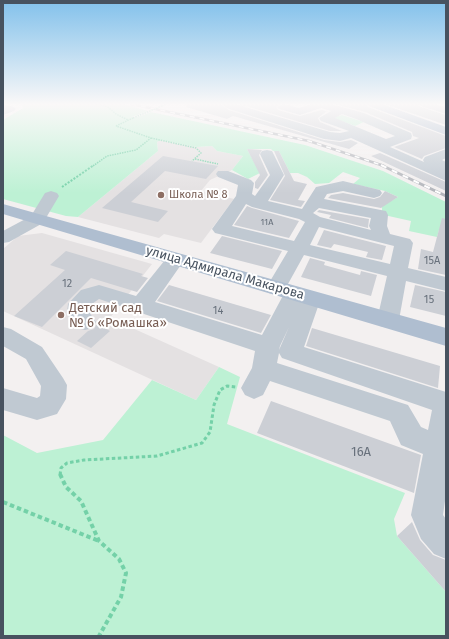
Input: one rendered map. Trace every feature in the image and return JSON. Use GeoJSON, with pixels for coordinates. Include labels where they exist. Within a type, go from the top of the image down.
{"type":"FeatureCollection","features":[{"type":"Feature","properties":{"kind":"main road","name":"улица Адмирала Макарова"},"geometry":{"type":"LineString","coordinates":[[3,209],[446,337]]}},
{"type":"Feature","properties":{"kind":"street"},"geometry":{"type":"LineString","coordinates":[[322,134],[340,137],[345,134]]}},
{"type":"Feature","properties":{"kind":"street"},"geometry":{"type":"LineString","coordinates":[[359,134],[446,178]]}},
{"type":"Feature","properties":{"kind":"street"},"geometry":{"type":"LineString","coordinates":[[360,134],[385,144],[406,136],[401,134]]}},
{"type":"Feature","properties":{"kind":"street"},"geometry":{"type":"LineString","coordinates":[[446,153],[430,160],[446,167]]}},
{"type":"Feature","properties":{"kind":"street"},"geometry":{"type":"LineString","coordinates":[[267,154],[283,175],[251,200],[221,229],[446,284]]}},
{"type":"Feature","properties":{"kind":"street"},"geometry":{"type":"LineString","coordinates":[[224,174],[246,184],[251,200]]}},
{"type":"Feature","properties":{"kind":"street"},"geometry":{"type":"LineString","coordinates":[[374,193],[343,186],[321,190],[315,202],[299,248],[290,352],[446,403]]}},
{"type":"Feature","properties":{"kind":"street"},"geometry":{"type":"LineString","coordinates":[[3,238],[37,219],[51,196]]}},
{"type":"Feature","properties":{"kind":"street"},"geometry":{"type":"LineString","coordinates":[[251,200],[383,238],[405,238],[388,320]]}},
{"type":"Feature","properties":{"kind":"street"},"geometry":{"type":"LineString","coordinates":[[315,202],[380,215],[378,226],[383,238]]}},
{"type":"Feature","properties":{"kind":"street"},"geometry":{"type":"LineString","coordinates":[[141,305],[176,259]]}},
{"type":"Feature","properties":{"kind":"street"},"geometry":{"type":"LineString","coordinates":[[85,322],[78,313],[79,304],[88,294],[99,292],[141,305],[262,368],[399,413],[411,436],[438,446]]}},
{"type":"Feature","properties":{"kind":"street"},"geometry":{"type":"LineString","coordinates":[[262,368],[294,293]]}},
{"type":"Feature","properties":{"kind":"street"},"geometry":{"type":"LineString","coordinates":[[3,335],[34,353],[54,385],[53,399],[48,406],[37,409],[3,399]]}},
{"type":"Feature","properties":{"kind":"street"},"geometry":{"type":"LineString","coordinates":[[446,406],[426,515],[432,528],[446,542]]}},
{"type":"Feature","properties":{"kind":"path"},"geometry":{"type":"LineString","coordinates":[[139,134],[196,148],[201,152],[192,162]]}},
{"type":"Feature","properties":{"kind":"path"},"geometry":{"type":"LineString","coordinates":[[51,196],[108,156],[136,150],[151,138]]}},
{"type":"Feature","properties":{"kind":"path"},"geometry":{"type":"LineString","coordinates":[[195,159],[221,165],[224,174]]}},
{"type":"Feature","properties":{"kind":"path"},"geometry":{"type":"LineString","coordinates":[[99,541],[81,501],[66,487],[60,474],[61,468],[67,463],[84,460],[157,456],[202,443],[210,432],[214,405],[220,390],[262,368]]}},
{"type":"Feature","properties":{"kind":"path"},"geometry":{"type":"LineString","coordinates":[[3,502],[99,541],[120,559],[126,573],[121,597],[99,636]]}},
{"type":"Feature","properties":{"kind":"shaded area","name":"Школа № 8"},"geometry":{"type":"Polygon","coordinates":[[[160,140],[196,147],[212,146],[217,151],[243,156],[232,170],[210,180],[201,191],[234,199],[201,243],[164,234],[159,238],[78,217],[158,151],[157,142],[160,140]]]}},
{"type":"Feature","properties":{"kind":"shaded area","name":"Детский сад № 6 «Ромашка»"},"geometry":{"type":"Polygon","coordinates":[[[42,233],[152,264],[110,318],[219,367],[196,400],[3,311],[3,249],[18,236],[42,233]]]}},
{"type":"Feature","properties":{"kind":"green space"},"geometry":{"type":"Polygon","coordinates":[[[3,134],[253,134],[305,145],[383,171],[446,202],[446,232],[439,230],[437,237],[409,231],[411,221],[384,215],[382,211],[382,198],[391,201],[398,197],[385,191],[353,184],[360,178],[343,172],[329,183],[315,184],[307,177],[298,173],[290,173],[279,151],[273,151],[271,149],[247,149],[260,173],[248,179],[232,170],[243,156],[217,151],[212,146],[196,147],[161,140],[157,142],[158,151],[78,217],[66,216],[3,199],[3,134]]]}},
{"type":"Feature","properties":{"kind":"green space"},"geometry":{"type":"Polygon","coordinates":[[[219,367],[240,377],[227,424],[405,493],[394,519],[397,536],[446,592],[446,636],[3,636],[3,435],[37,453],[103,440],[152,380],[196,400],[219,367]]]}},
{"type":"Feature","properties":{"kind":"building"},"geometry":{"type":"Polygon","coordinates":[[[296,134],[304,134],[324,140],[340,142],[351,140],[358,143],[349,149],[296,134]]]}},
{"type":"Feature","properties":{"kind":"building"},"geometry":{"type":"Polygon","coordinates":[[[412,134],[440,134],[446,136],[446,148],[424,156],[422,159],[394,147],[419,138],[413,136],[412,134]]]}},
{"type":"Feature","properties":{"kind":"building"},"geometry":{"type":"Polygon","coordinates":[[[247,149],[262,150],[259,155],[268,175],[258,189],[255,188],[255,182],[260,175],[247,149]]]}},
{"type":"Feature","properties":{"kind":"building"},"geometry":{"type":"Polygon","coordinates":[[[274,151],[279,151],[294,181],[307,184],[298,200],[305,201],[301,207],[270,200],[285,176],[274,151]]]}},
{"type":"Feature","properties":{"kind":"building"},"geometry":{"type":"Polygon","coordinates":[[[380,153],[446,182],[446,191],[371,156],[380,153]]]}},
{"type":"Feature","properties":{"kind":"building"},"geometry":{"type":"Polygon","coordinates":[[[163,156],[218,166],[206,179],[165,171],[131,202],[168,211],[158,222],[102,208],[163,156]]]}},
{"type":"Feature","properties":{"kind":"building"},"geometry":{"type":"Polygon","coordinates":[[[385,191],[398,197],[381,208],[328,198],[331,195],[343,193],[374,199],[380,197],[385,191]]]}},
{"type":"Feature","properties":{"kind":"building"},"geometry":{"type":"Polygon","coordinates":[[[247,206],[299,221],[289,238],[234,225],[247,206]]]}},
{"type":"Feature","properties":{"kind":"building"},"geometry":{"type":"Polygon","coordinates":[[[319,210],[369,219],[368,228],[329,218],[331,215],[317,212],[319,210]]]}},
{"type":"Feature","properties":{"kind":"building"},"geometry":{"type":"Polygon","coordinates":[[[442,218],[446,219],[446,275],[418,269],[421,249],[433,252],[442,218]]]}},
{"type":"Feature","properties":{"kind":"building"},"geometry":{"type":"Polygon","coordinates":[[[324,230],[386,246],[382,260],[366,257],[368,252],[343,246],[334,244],[331,248],[317,245],[324,230]]]}},
{"type":"Feature","properties":{"kind":"building"},"geometry":{"type":"Polygon","coordinates":[[[222,236],[282,251],[272,269],[210,253],[222,236]]]}},
{"type":"Feature","properties":{"kind":"building"},"geometry":{"type":"Polygon","coordinates":[[[66,251],[143,274],[141,276],[148,278],[137,292],[91,278],[42,327],[14,316],[65,270],[50,265],[66,251]]]}},
{"type":"Feature","properties":{"kind":"building"},"geometry":{"type":"Polygon","coordinates":[[[310,258],[325,262],[324,265],[360,275],[361,271],[377,275],[371,296],[301,277],[310,258]]]}},
{"type":"Feature","properties":{"kind":"building"},"geometry":{"type":"Polygon","coordinates":[[[169,285],[271,315],[261,333],[157,301],[169,285]]]}},
{"type":"Feature","properties":{"kind":"building"},"geometry":{"type":"Polygon","coordinates":[[[415,285],[446,292],[446,316],[410,307],[415,285]]]}},
{"type":"Feature","properties":{"kind":"building"},"geometry":{"type":"Polygon","coordinates":[[[97,324],[110,331],[91,348],[77,341],[88,331],[94,329],[97,324]]]}},
{"type":"Feature","properties":{"kind":"building"},"geometry":{"type":"Polygon","coordinates":[[[312,328],[440,366],[438,388],[306,346],[312,328]]]}},
{"type":"Feature","properties":{"kind":"building"},"geometry":{"type":"Polygon","coordinates":[[[271,401],[421,455],[414,493],[257,433],[271,401]]]}},
{"type":"Feature","properties":{"kind":"building"},"geometry":{"type":"Polygon","coordinates":[[[412,522],[420,540],[433,555],[446,560],[446,592],[397,536],[412,522]]]}},
{"type":"Feature","properties":{"kind":"railway"},"geometry":{"type":"LineString","coordinates":[[274,134],[309,141],[381,165]]}},
{"type":"Feature","properties":{"kind":"railway"},"geometry":{"type":"LineString","coordinates":[[381,165],[446,196]]}},
{"type":"Feature","properties":{"kind":"place","name":"Школа № 8"},"geometry":{"type":"Point","coordinates":[161,195]}},
{"type":"Feature","properties":{"kind":"place","name":"Детский сад № 6 «Ромашка»"},"geometry":{"type":"Point","coordinates":[61,315]}}]}
